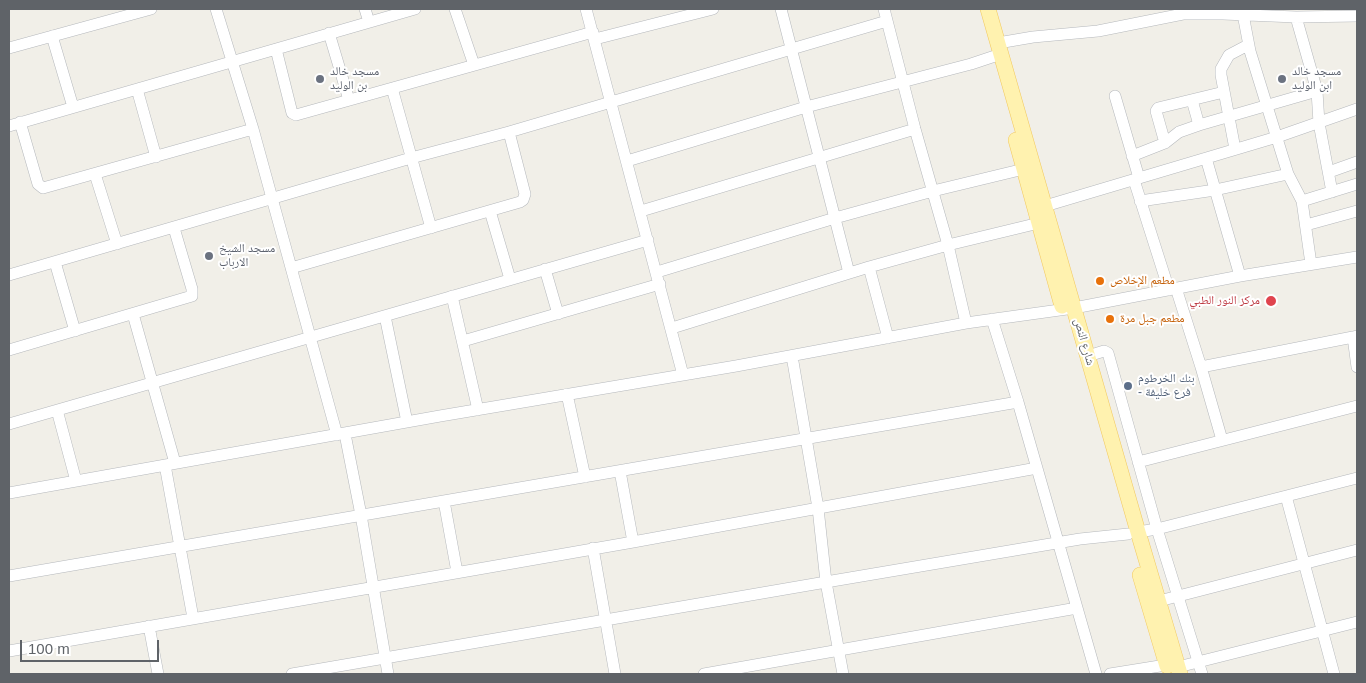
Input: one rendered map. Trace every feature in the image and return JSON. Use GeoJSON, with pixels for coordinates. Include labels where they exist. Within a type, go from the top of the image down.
{"type":"FeatureCollection","features":[{"type":"Feature","properties":{"kind":"main road","name":"شارع النص"},"geometry":{"type":"LineString","coordinates":[[978,9],[997,52],[1045,206],[1069,309],[1173,670]]}},
{"type":"Feature","properties":{"kind":"main road","name":"شارع النص"},"geometry":{"type":"LineString","coordinates":[[988,9],[1024,169],[1039,223],[1069,309],[1088,356],[1133,533],[1159,601],[1173,670]]}},
{"type":"Feature","properties":{"kind":"street"},"geometry":{"type":"LineString","coordinates":[[9,48],[52,36],[112,14],[151,9]]}},
{"type":"Feature","properties":{"kind":"street"},"geometry":{"type":"LineString","coordinates":[[216,9],[310,337],[341,434],[361,516],[388,674]]}},
{"type":"Feature","properties":{"kind":"street"},"geometry":{"type":"LineString","coordinates":[[365,9],[369,22]]}},
{"type":"Feature","properties":{"kind":"street"},"geometry":{"type":"LineString","coordinates":[[252,130],[47,188],[40,186],[14,124],[415,9]]}},
{"type":"Feature","properties":{"kind":"street"},"geometry":{"type":"LineString","coordinates":[[455,9],[474,65]]}},
{"type":"Feature","properties":{"kind":"street"},"geometry":{"type":"LineString","coordinates":[[586,9],[683,375]]}},
{"type":"Feature","properties":{"kind":"street"},"geometry":{"type":"LineString","coordinates":[[276,49],[293,114],[296,115],[474,65],[713,9]]}},
{"type":"Feature","properties":{"kind":"street"},"geometry":{"type":"LineString","coordinates":[[781,9],[850,273]]}},
{"type":"Feature","properties":{"kind":"street"},"geometry":{"type":"LineString","coordinates":[[884,9],[915,129],[934,191],[966,323]]}},
{"type":"Feature","properties":{"kind":"street"},"geometry":{"type":"LineString","coordinates":[[627,161],[806,107],[903,81],[997,52],[1033,37],[1098,31],[1168,12],[1203,14],[1242,12],[1296,18],[1357,16]]}},
{"type":"Feature","properties":{"kind":"street"},"geometry":{"type":"LineString","coordinates":[[1242,12],[1248,45],[1288,174],[1302,201],[1311,264]]}},
{"type":"Feature","properties":{"kind":"street"},"geometry":{"type":"LineString","coordinates":[[1296,18],[1317,91],[1319,123],[1332,192]]}},
{"type":"Feature","properties":{"kind":"street"},"geometry":{"type":"LineString","coordinates":[[9,275],[271,198],[509,132],[886,21]]}},
{"type":"Feature","properties":{"kind":"street"},"geometry":{"type":"LineString","coordinates":[[330,33],[350,100]]}},
{"type":"Feature","properties":{"kind":"street"},"geometry":{"type":"LineString","coordinates":[[52,36],[73,107]]}},
{"type":"Feature","properties":{"kind":"street"},"geometry":{"type":"LineString","coordinates":[[1235,149],[1221,76],[1224,63],[1230,55],[1248,45]]}},
{"type":"Feature","properties":{"kind":"street"},"geometry":{"type":"LineString","coordinates":[[392,88],[431,228]]}},
{"type":"Feature","properties":{"kind":"street"},"geometry":{"type":"LineString","coordinates":[[137,89],[156,157]]}},
{"type":"Feature","properties":{"kind":"street"},"geometry":{"type":"LineString","coordinates":[[1132,156],[1166,143],[1179,132],[1317,91]]}},
{"type":"Feature","properties":{"kind":"street"},"geometry":{"type":"LineString","coordinates":[[1166,143],[1157,109],[1224,92]]}},
{"type":"Feature","properties":{"kind":"street"},"geometry":{"type":"LineString","coordinates":[[1116,96],[1132,156],[1140,200],[1201,367],[1222,440]]}},
{"type":"Feature","properties":{"kind":"street"},"geometry":{"type":"LineString","coordinates":[[1192,100],[1199,125]]}},
{"type":"Feature","properties":{"kind":"street"},"geometry":{"type":"LineString","coordinates":[[1045,206],[1277,137],[1357,111]]}},
{"type":"Feature","properties":{"kind":"street"},"geometry":{"type":"LineString","coordinates":[[641,211],[915,129]]}},
{"type":"Feature","properties":{"kind":"street"},"geometry":{"type":"LineString","coordinates":[[291,268],[520,202],[525,197],[509,132]]}},
{"type":"Feature","properties":{"kind":"street"},"geometry":{"type":"LineString","coordinates":[[1206,158],[1240,276]]}},
{"type":"Feature","properties":{"kind":"street"},"geometry":{"type":"LineString","coordinates":[[1329,172],[1357,162]]}},
{"type":"Feature","properties":{"kind":"street"},"geometry":{"type":"LineString","coordinates":[[657,272],[835,218],[1024,169]]}},
{"type":"Feature","properties":{"kind":"street"},"geometry":{"type":"LineString","coordinates":[[95,174],[117,244]]}},
{"type":"Feature","properties":{"kind":"street"},"geometry":{"type":"LineString","coordinates":[[1140,200],[1216,190],[1288,174]]}},
{"type":"Feature","properties":{"kind":"street"},"geometry":{"type":"LineString","coordinates":[[1302,201],[1357,184]]}},
{"type":"Feature","properties":{"kind":"street"},"geometry":{"type":"LineString","coordinates":[[490,211],[510,279]]}},
{"type":"Feature","properties":{"kind":"street"},"geometry":{"type":"LineString","coordinates":[[1306,225],[1357,211]]}},
{"type":"Feature","properties":{"kind":"street"},"geometry":{"type":"LineString","coordinates":[[672,328],[869,267],[1039,223]]}},
{"type":"Feature","properties":{"kind":"street"},"geometry":{"type":"LineString","coordinates":[[9,350],[192,296],[192,289],[174,228]]}},
{"type":"Feature","properties":{"kind":"street"},"geometry":{"type":"LineString","coordinates":[[9,424],[648,240]]}},
{"type":"Feature","properties":{"kind":"street"},"geometry":{"type":"LineString","coordinates":[[10,490],[76,481],[792,356],[966,323],[1069,309],[1240,276],[1357,257]]}},
{"type":"Feature","properties":{"kind":"street"},"geometry":{"type":"LineString","coordinates":[[54,262],[75,331]]}},
{"type":"Feature","properties":{"kind":"street"},"geometry":{"type":"LineString","coordinates":[[869,267],[888,338]]}},
{"type":"Feature","properties":{"kind":"street"},"geometry":{"type":"LineString","coordinates":[[546,269],[558,314]]}},
{"type":"Feature","properties":{"kind":"street"},"geometry":{"type":"LineString","coordinates":[[463,341],[660,284]]}},
{"type":"Feature","properties":{"kind":"street"},"geometry":{"type":"LineString","coordinates":[[452,296],[478,410]]}},
{"type":"Feature","properties":{"kind":"street"},"geometry":{"type":"LineString","coordinates":[[133,314],[152,383],[170,464],[180,547],[193,618]]}},
{"type":"Feature","properties":{"kind":"street"},"geometry":{"type":"LineString","coordinates":[[385,316],[407,422]]}},
{"type":"Feature","properties":{"kind":"street"},"geometry":{"type":"LineString","coordinates":[[992,319],[1018,402],[1096,674]]}},
{"type":"Feature","properties":{"kind":"street"},"geometry":{"type":"LineString","coordinates":[[1201,367],[1355,337],[1357,367]]}},
{"type":"Feature","properties":{"kind":"street"},"geometry":{"type":"LineString","coordinates":[[1088,356],[1104,351],[1108,354],[1157,529],[1201,669]]}},
{"type":"Feature","properties":{"kind":"street"},"geometry":{"type":"LineString","coordinates":[[792,356],[818,508],[826,582],[843,674]]}},
{"type":"Feature","properties":{"kind":"street"},"geometry":{"type":"LineString","coordinates":[[567,394],[585,477]]}},
{"type":"Feature","properties":{"kind":"street"},"geometry":{"type":"LineString","coordinates":[[1102,405],[1120,400]]}},
{"type":"Feature","properties":{"kind":"street"},"geometry":{"type":"LineString","coordinates":[[9,576],[1018,402]]}},
{"type":"Feature","properties":{"kind":"street"},"geometry":{"type":"LineString","coordinates":[[1138,462],[1357,406]]}},
{"type":"Feature","properties":{"kind":"street"},"geometry":{"type":"LineString","coordinates":[[57,410],[76,481]]}},
{"type":"Feature","properties":{"kind":"street"},"geometry":{"type":"LineString","coordinates":[[9,650],[632,542],[1037,468]]}},
{"type":"Feature","properties":{"kind":"street"},"geometry":{"type":"LineString","coordinates":[[620,471],[632,542]]}},
{"type":"Feature","properties":{"kind":"street"},"geometry":{"type":"LineString","coordinates":[[292,674],[1058,543],[1157,529],[1357,478]]}},
{"type":"Feature","properties":{"kind":"street"},"geometry":{"type":"LineString","coordinates":[[1286,496],[1334,674]]}},
{"type":"Feature","properties":{"kind":"street"},"geometry":{"type":"LineString","coordinates":[[444,501],[457,572]]}},
{"type":"Feature","properties":{"kind":"street"},"geometry":{"type":"LineString","coordinates":[[593,548],[615,674]]}},
{"type":"Feature","properties":{"kind":"street"},"geometry":{"type":"LineString","coordinates":[[1159,601],[1357,550]]}},
{"type":"Feature","properties":{"kind":"street"},"geometry":{"type":"LineString","coordinates":[[704,674],[759,670],[838,650],[1077,608]]}},
{"type":"Feature","properties":{"kind":"street"},"geometry":{"type":"LineString","coordinates":[[1110,674],[1201,669],[1357,622]]}},
{"type":"Feature","properties":{"kind":"street"},"geometry":{"type":"LineString","coordinates":[[149,626],[158,674]]}},
{"type":"Feature","properties":{"kind":"place","name":"مسجد خالد بن الوليد"},"geometry":{"type":"Point","coordinates":[320,79]}},
{"type":"Feature","properties":{"kind":"place","name":"مسجد خالد ابن الوليد"},"geometry":{"type":"Point","coordinates":[1282,79]}},
{"type":"Feature","properties":{"kind":"place","name":"مسجد الشيخ الارباب"},"geometry":{"type":"Point","coordinates":[209,256]}},
{"type":"Feature","properties":{"kind":"place","name":"مطعم الإخلاص"},"geometry":{"type":"Point","coordinates":[1100,281]}},
{"type":"Feature","properties":{"kind":"place","name":"مركز النور الطبي"},"geometry":{"type":"Point","coordinates":[1271,301]}},
{"type":"Feature","properties":{"kind":"place","name":"مطعم جبل مرة"},"geometry":{"type":"Point","coordinates":[1110,319]}},
{"type":"Feature","properties":{"kind":"place","name":"بنك الخرطوم - فرع خليفة"},"geometry":{"type":"Point","coordinates":[1128,386]}}]}
